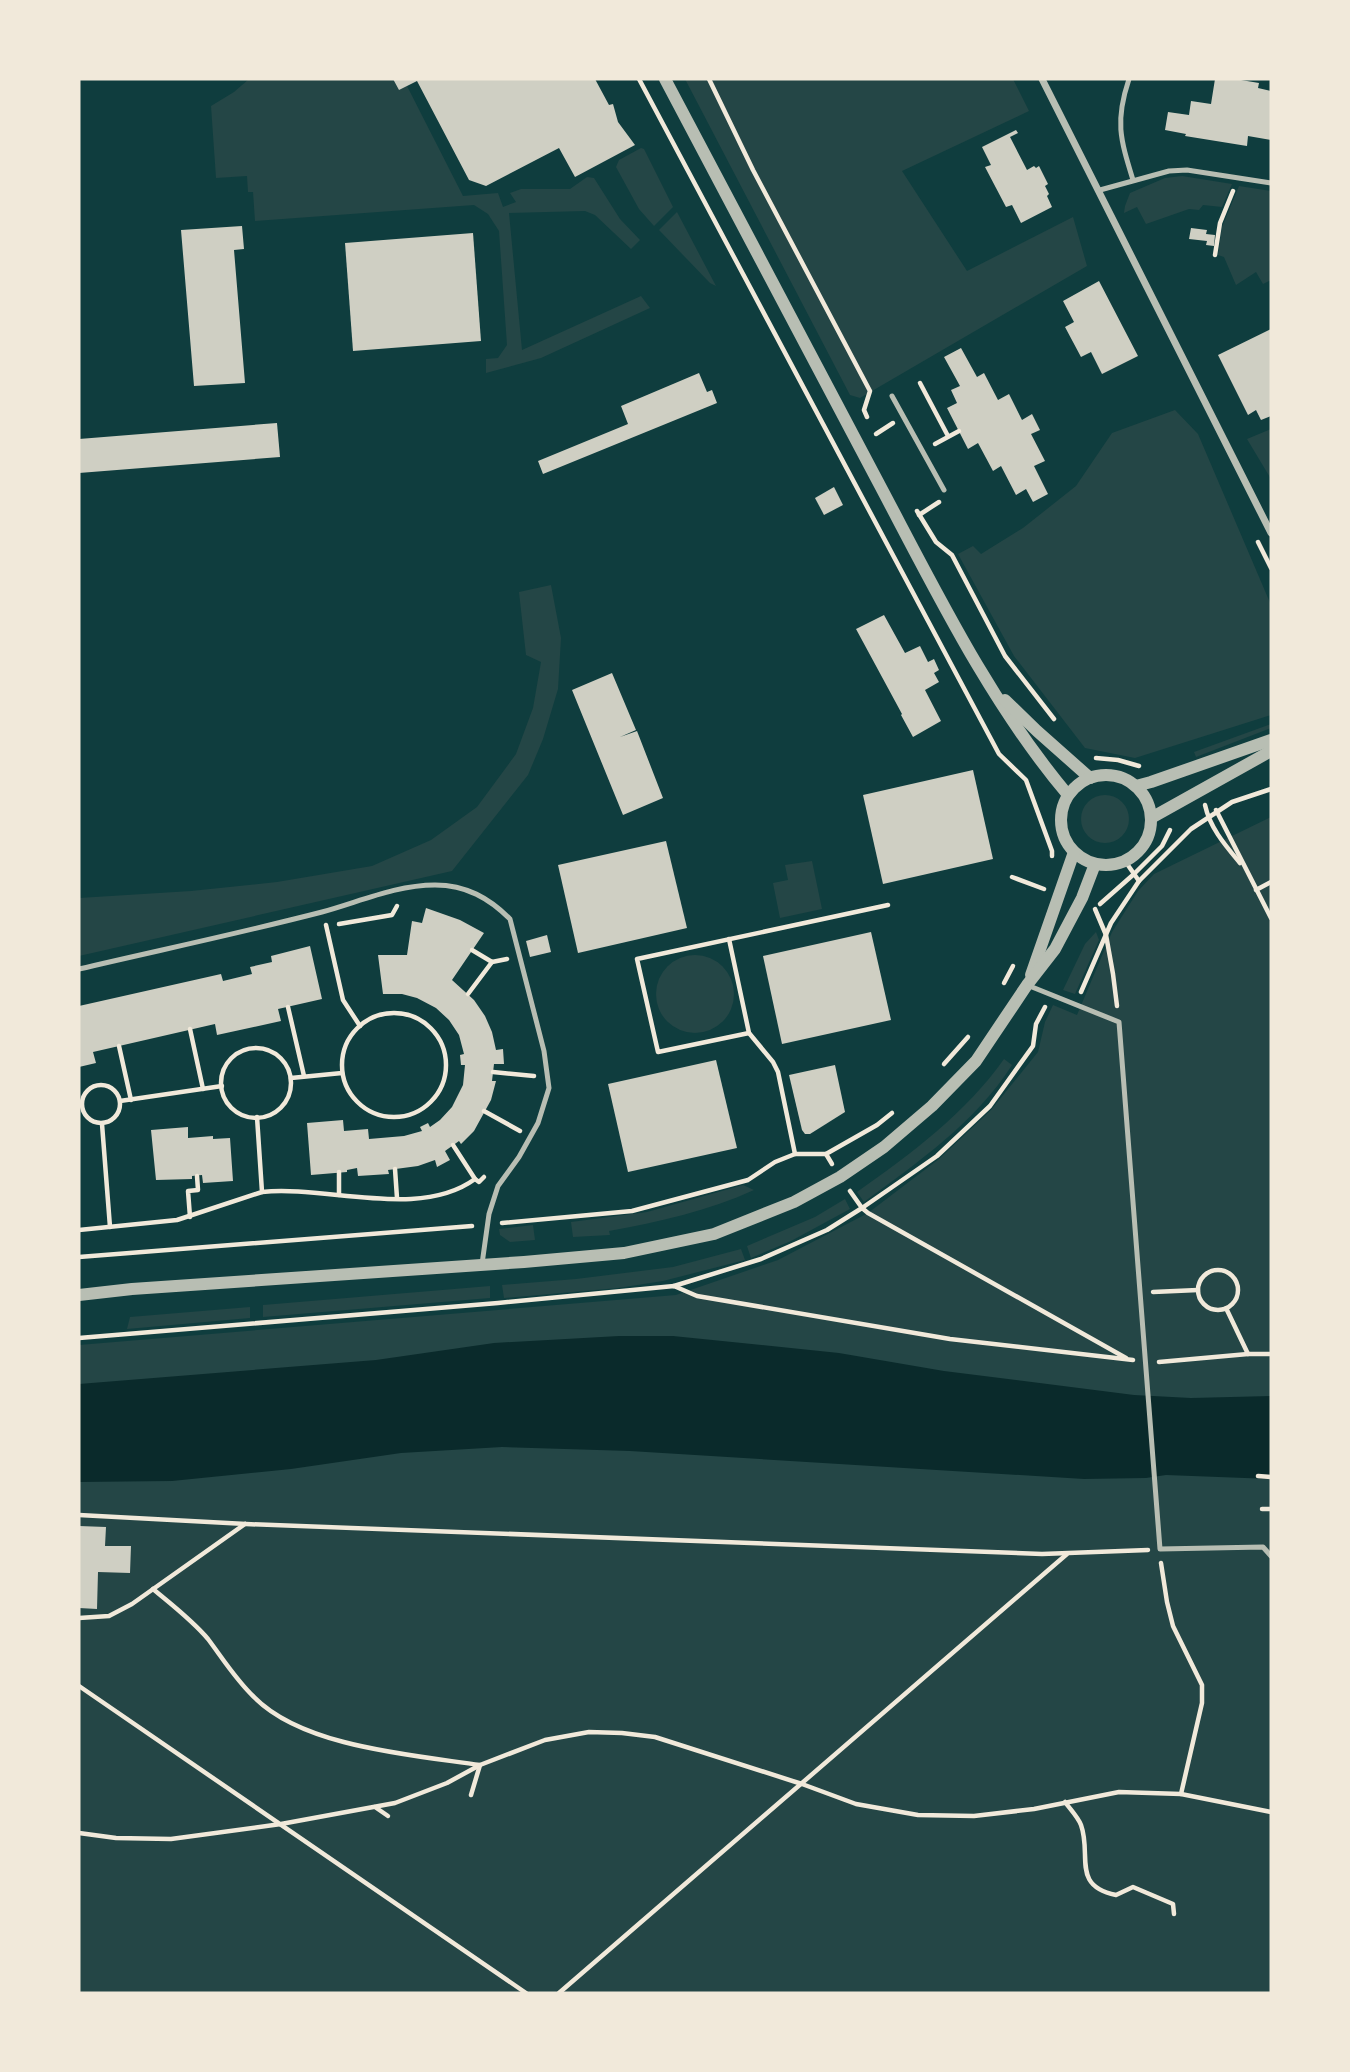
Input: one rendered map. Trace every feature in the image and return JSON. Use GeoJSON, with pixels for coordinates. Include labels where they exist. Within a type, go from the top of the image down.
{"type":"FeatureCollection","features":[{"type":"Feature","properties":{"kind":"street"},"geometry":{"type":"LineString","coordinates":[[665,79],[911,545],[988,684],[1026,741],[1068,795]]}},
{"type":"Feature","properties":{"kind":"street"},"geometry":{"type":"LineString","coordinates":[[1042,79],[1271,533]]}},
{"type":"Feature","properties":{"kind":"street"},"geometry":{"type":"LineString","coordinates":[[988,684],[1090,778]]}},
{"type":"Feature","properties":{"kind":"street"},"geometry":{"type":"LineString","coordinates":[[1136,786],[1271,740]]}},
{"type":"Feature","properties":{"kind":"street"},"geometry":{"type":"LineString","coordinates":[[1151,818],[1271,751]]}},
{"type":"Feature","properties":{"kind":"street"},"geometry":{"type":"LineString","coordinates":[[1109,775],[1119,776],[1136,786],[1147,800],[1151,818],[1150,832],[1133,856],[1115,864],[1095,864],[1074,852],[1063,835],[1061,814],[1068,795],[1090,778],[1109,775]]}},
{"type":"Feature","properties":{"kind":"street"},"geometry":{"type":"LineString","coordinates":[[1027,985],[1074,852]]}},
{"type":"Feature","properties":{"kind":"street"},"geometry":{"type":"LineString","coordinates":[[79,1295],[624,1253],[714,1234],[794,1202],[840,1177],[884,1147],[932,1106],[976,1061],[1027,985],[1055,949],[1082,898],[1095,864]]}},
{"type":"Feature","properties":{"kind":"lane"},"geometry":{"type":"LineString","coordinates":[[1129,79],[1121,101],[1120,133],[1133,180]]}},
{"type":"Feature","properties":{"kind":"lane"},"geometry":{"type":"LineString","coordinates":[[1100,190],[1169,170],[1187,170],[1271,183]]}},
{"type":"Feature","properties":{"kind":"lane"},"geometry":{"type":"LineString","coordinates":[[892,396],[944,490]]}},
{"type":"Feature","properties":{"kind":"lane"},"geometry":{"type":"LineString","coordinates":[[79,969],[323,912],[403,888],[436,885],[462,888],[494,904],[510,919],[544,1051],[549,1088],[538,1123],[519,1157],[498,1186],[488,1224],[482,1264]]}},
{"type":"Feature","properties":{"kind":"lane"},"geometry":{"type":"LineString","coordinates":[[1027,985],[1119,1022],[1160,1549],[1263,1547],[1271,1556]]}},
{"type":"Feature","properties":{"kind":"path"},"geometry":{"type":"LineString","coordinates":[[639,79],[999,754],[1026,780],[1052,851],[1052,862]]}},
{"type":"Feature","properties":{"kind":"path"},"geometry":{"type":"LineString","coordinates":[[709,79],[753,170],[870,391],[864,410],[870,422]]}},
{"type":"Feature","properties":{"kind":"path"},"geometry":{"type":"LineString","coordinates":[[1215,255],[1220,223],[1238,178]]}},
{"type":"Feature","properties":{"kind":"path"},"geometry":{"type":"LineString","coordinates":[[920,383],[948,436]]}},
{"type":"Feature","properties":{"kind":"path"},"geometry":{"type":"LineString","coordinates":[[876,434],[882,446]]}},
{"type":"Feature","properties":{"kind":"path"},"geometry":{"type":"LineString","coordinates":[[913,503],[936,542],[952,555],[1005,656],[1062,729]]}},
{"type":"Feature","properties":{"kind":"path"},"geometry":{"type":"LineString","coordinates":[[1204,787],[1271,918]]}},
{"type":"Feature","properties":{"kind":"path"},"geometry":{"type":"LineString","coordinates":[[1076,1005],[1111,923],[1139,881],[1191,829],[1232,802],[1271,789]]}},
{"type":"Feature","properties":{"kind":"path"},"geometry":{"type":"LineString","coordinates":[[1205,804],[1208,818],[1222,841],[1245,868]]}},
{"type":"Feature","properties":{"kind":"path"},"geometry":{"type":"LineString","coordinates":[[1088,921],[1094,908],[1162,846],[1167,833],[1174,825]]}},
{"type":"Feature","properties":{"kind":"path"},"geometry":{"type":"LineString","coordinates":[[1125,861],[1139,881]]}},
{"type":"Feature","properties":{"kind":"path"},"geometry":{"type":"LineString","coordinates":[[1012,877],[1048,890],[1050,885],[1060,889]]}},
{"type":"Feature","properties":{"kind":"path"},"geometry":{"type":"LineString","coordinates":[[1256,890],[1271,883]]}},
{"type":"Feature","properties":{"kind":"path"},"geometry":{"type":"LineString","coordinates":[[1082,898],[1091,902],[1106,935],[1114,974],[1119,1022]]}},
{"type":"Feature","properties":{"kind":"path"},"geometry":{"type":"LineString","coordinates":[[360,1026],[343,1000],[326,925],[392,915],[396,907],[407,904]]}},
{"type":"Feature","properties":{"kind":"path"},"geometry":{"type":"LineString","coordinates":[[749,1033],[658,1052],[637,959],[888,905]]}},
{"type":"Feature","properties":{"kind":"path"},"geometry":{"type":"LineString","coordinates":[[729,939],[749,1033],[778,1072],[795,1154]]}},
{"type":"Feature","properties":{"kind":"path"},"geometry":{"type":"LineString","coordinates":[[472,950],[492,962],[508,959]]}},
{"type":"Feature","properties":{"kind":"path"},"geometry":{"type":"LineString","coordinates":[[505,950],[511,971]]}},
{"type":"Feature","properties":{"kind":"path"},"geometry":{"type":"LineString","coordinates":[[1002,985],[1018,958]]}},
{"type":"Feature","properties":{"kind":"path"},"geometry":{"type":"LineString","coordinates":[[468,994],[492,962]]}},
{"type":"Feature","properties":{"kind":"path"},"geometry":{"type":"LineString","coordinates":[[79,1338],[674,1286],[761,1259],[827,1230],[937,1156],[990,1106],[1033,1046],[1037,1024],[1051,996]]}},
{"type":"Feature","properties":{"kind":"path"},"geometry":{"type":"LineString","coordinates":[[288,1007],[304,1076]]}},
{"type":"Feature","properties":{"kind":"path"},"geometry":{"type":"LineString","coordinates":[[382,1014],[412,1016],[425,1023],[436,1033],[447,1061],[443,1085],[437,1096],[418,1112],[394,1118],[369,1112],[359,1104],[350,1094],[342,1073],[342,1055],[348,1041],[368,1019],[382,1014]]}},
{"type":"Feature","properties":{"kind":"path"},"geometry":{"type":"LineString","coordinates":[[190,1029],[203,1089]]}},
{"type":"Feature","properties":{"kind":"path"},"geometry":{"type":"LineString","coordinates":[[936,1072],[969,1035]]}},
{"type":"Feature","properties":{"kind":"path"},"geometry":{"type":"LineString","coordinates":[[118,1046],[131,1100]]}},
{"type":"Feature","properties":{"kind":"path"},"geometry":{"type":"LineString","coordinates":[[260,1048],[275,1052],[285,1063],[291,1078],[285,1102],[276,1111],[257,1117],[241,1114],[231,1107],[222,1086],[223,1071],[231,1058],[244,1049],[260,1048]]}},
{"type":"Feature","properties":{"kind":"path"},"geometry":{"type":"LineString","coordinates":[[493,1072],[536,1076],[534,1066]]}},
{"type":"Feature","properties":{"kind":"path"},"geometry":{"type":"LineString","coordinates":[[291,1078],[342,1073]]}},
{"type":"Feature","properties":{"kind":"path"},"geometry":{"type":"LineString","coordinates":[[94,1086],[111,1087],[120,1101],[117,1115],[102,1124],[86,1118],[80,1107],[87,1090],[94,1086]]}},
{"type":"Feature","properties":{"kind":"path"},"geometry":{"type":"LineString","coordinates":[[120,1101],[222,1086]]}},
{"type":"Feature","properties":{"kind":"path"},"geometry":{"type":"LineString","coordinates":[[79,1257],[632,1211],[748,1180],[775,1162],[795,1154],[826,1154],[877,1125],[897,1109]]}},
{"type":"Feature","properties":{"kind":"path"},"geometry":{"type":"LineString","coordinates":[[484,1111],[521,1132]]}},
{"type":"Feature","properties":{"kind":"path"},"geometry":{"type":"LineString","coordinates":[[257,1117],[262,1192]]}},
{"type":"Feature","properties":{"kind":"path"},"geometry":{"type":"LineString","coordinates":[[516,1140],[526,1122]]}},
{"type":"Feature","properties":{"kind":"path"},"geometry":{"type":"LineString","coordinates":[[102,1124],[110,1227]]}},
{"type":"Feature","properties":{"kind":"path"},"geometry":{"type":"LineString","coordinates":[[453,1145],[475,1179],[479,1182],[489,1173]]}},
{"type":"Feature","properties":{"kind":"path"},"geometry":{"type":"LineString","coordinates":[[826,1154],[868,1213],[1130,1360]]}},
{"type":"Feature","properties":{"kind":"path"},"geometry":{"type":"LineString","coordinates":[[395,1169],[397,1198]]}},
{"type":"Feature","properties":{"kind":"path"},"geometry":{"type":"LineString","coordinates":[[339,1172],[339,1195]]}},
{"type":"Feature","properties":{"kind":"path"},"geometry":{"type":"LineString","coordinates":[[190,1217],[188,1191],[198,1190],[197,1176]]}},
{"type":"Feature","properties":{"kind":"path"},"geometry":{"type":"LineString","coordinates":[[79,1230],[177,1220],[262,1192],[283,1190],[397,1198],[430,1197],[452,1192],[475,1179]]}},
{"type":"Feature","properties":{"kind":"path"},"geometry":{"type":"LineString","coordinates":[[1213,1270],[1220,1270],[1232,1275],[1236,1280],[1238,1294],[1231,1305],[1213,1310],[1199,1297],[1198,1290],[1202,1278],[1213,1270]]}},
{"type":"Feature","properties":{"kind":"path"},"geometry":{"type":"LineString","coordinates":[[674,1286],[696,1296],[950,1339],[1145,1362],[1271,1354]]}},
{"type":"Feature","properties":{"kind":"path"},"geometry":{"type":"LineString","coordinates":[[1140,1293],[1198,1290]]}},
{"type":"Feature","properties":{"kind":"path"},"geometry":{"type":"LineString","coordinates":[[1226,1308],[1248,1354]]}},
{"type":"Feature","properties":{"kind":"path"},"geometry":{"type":"LineString","coordinates":[[1258,1476],[1271,1477]]}},
{"type":"Feature","properties":{"kind":"path"},"geometry":{"type":"LineString","coordinates":[[1262,1509],[1271,1509]]}},
{"type":"Feature","properties":{"kind":"path"},"geometry":{"type":"LineString","coordinates":[[79,1515],[973,1552],[1068,1554],[1160,1549],[1173,1626],[1202,1685],[1202,1703],[1181,1794]]}},
{"type":"Feature","properties":{"kind":"path"},"geometry":{"type":"LineString","coordinates":[[79,1618],[109,1616],[132,1604],[246,1524]]}},
{"type":"Feature","properties":{"kind":"path"},"geometry":{"type":"LineString","coordinates":[[559,1993],[1068,1554]]}},
{"type":"Feature","properties":{"kind":"path"},"geometry":{"type":"LineString","coordinates":[[153,1589],[200,1630],[232,1673],[256,1699],[281,1718],[334,1740],[480,1765]]}},
{"type":"Feature","properties":{"kind":"path"},"geometry":{"type":"LineString","coordinates":[[79,1686],[526,1993]]}},
{"type":"Feature","properties":{"kind":"path"},"geometry":{"type":"LineString","coordinates":[[79,1833],[116,1838],[171,1839],[281,1824],[375,1807],[395,1803],[447,1783],[480,1765],[545,1740],[589,1732],[655,1737],[856,1804],[918,1815],[974,1816],[1034,1809],[1119,1792],[1181,1794],[1271,1812]]}},
{"type":"Feature","properties":{"kind":"path"},"geometry":{"type":"LineString","coordinates":[[471,1795],[480,1765]]}},
{"type":"Feature","properties":{"kind":"path"},"geometry":{"type":"LineString","coordinates":[[1065,1802],[1081,1824],[1085,1868],[1090,1883],[1116,1895],[1133,1886],[1173,1904],[1174,1914]]}},
{"type":"Feature","properties":{"kind":"path"},"geometry":{"type":"LineString","coordinates":[[375,1807],[388,1816]]}},
{"type":"Feature","properties":{"kind":"shaded area"},"geometry":{"type":"Polygon","coordinates":[[[249,79],[393,79],[399,90],[407,86],[463,196],[498,193],[503,207],[516,202],[510,193],[521,189],[570,189],[587,177],[594,178],[620,219],[640,240],[631,249],[595,215],[585,211],[509,213],[522,350],[641,296],[650,308],[541,358],[486,373],[486,359],[498,358],[507,345],[499,231],[488,214],[474,205],[255,221],[253,192],[248,192],[247,176],[216,178],[211,106],[249,79]]]}},
{"type":"Feature","properties":{"kind":"shaded area"},"geometry":{"type":"Polygon","coordinates":[[[685,79],[1013,79],[1029,111],[902,171],[967,271],[1073,217],[1087,266],[860,398],[850,395],[685,79]]]}},
{"type":"Feature","properties":{"kind":"shaded area"},"geometry":{"type":"Polygon","coordinates":[[[641,148],[644,149],[673,207],[654,226],[639,209],[616,167],[619,160],[641,148]]]}},
{"type":"Feature","properties":{"kind":"shaded area"},"geometry":{"type":"Polygon","coordinates":[[[1182,176],[1232,184],[1222,207],[1203,205],[1199,210],[1189,209],[1146,224],[1137,207],[1124,213],[1130,193],[1165,178],[1182,176]]]}},
{"type":"Feature","properties":{"kind":"shaded area"},"geometry":{"type":"Polygon","coordinates":[[[1239,186],[1271,191],[1271,280],[1263,284],[1256,272],[1236,285],[1224,257],[1218,255],[1222,227],[1239,186]]]}},
{"type":"Feature","properties":{"kind":"shaded area"},"geometry":{"type":"Polygon","coordinates":[[[677,212],[716,286],[659,230],[677,212]]]}},
{"type":"Feature","properties":{"kind":"shaded area"},"geometry":{"type":"Polygon","coordinates":[[[1175,410],[1198,434],[1271,605],[1271,715],[1135,758],[1085,748],[1014,656],[958,554],[973,546],[981,554],[1023,528],[1076,486],[1112,433],[1175,410]]]}},
{"type":"Feature","properties":{"kind":"shaded area"},"geometry":{"type":"Polygon","coordinates":[[[1271,429],[1271,479],[1247,439],[1271,429]]]}},
{"type":"Feature","properties":{"kind":"shaded area"},"geometry":{"type":"Polygon","coordinates":[[[551,585],[561,638],[558,689],[543,739],[528,775],[452,871],[79,956],[79,898],[277,882],[372,866],[431,840],[477,807],[516,754],[533,708],[541,662],[526,655],[519,592],[551,585]]]}},
{"type":"Feature","properties":{"kind":"shaded area"},"geometry":{"type":"Polygon","coordinates":[[[1271,724],[1271,728],[1196,757],[1194,752],[1271,724]]]}},
{"type":"Feature","properties":{"kind":"shaded area"},"geometry":{"type":"Polygon","coordinates":[[[1105,795],[1122,802],[1129,819],[1122,836],[1105,843],[1088,836],[1081,819],[1088,802],[1105,795]]]}},
{"type":"Feature","properties":{"kind":"shaded area"},"geometry":{"type":"Polygon","coordinates":[[[1271,817],[1271,1993],[79,1993],[79,1345],[676,1295],[778,1260],[868,1213],[939,1159],[991,1110],[1038,1052],[1045,1022],[1053,1005],[1077,1015],[1112,932],[1138,891],[1154,874],[1271,817]]]}},
{"type":"Feature","properties":{"kind":"shaded area"},"geometry":{"type":"Polygon","coordinates":[[[812,861],[822,909],[780,918],[773,883],[788,880],[785,865],[812,861]]]}},
{"type":"Feature","properties":{"kind":"shaded area"},"geometry":{"type":"Polygon","coordinates":[[[1096,932],[1099,940],[1075,994],[1063,990],[1085,944],[1096,932]]]}},
{"type":"Feature","properties":{"kind":"shaded area"},"geometry":{"type":"Polygon","coordinates":[[[695,955],[710,958],[723,966],[731,979],[734,994],[731,1009],[723,1022],[710,1030],[695,1033],[680,1030],[667,1022],[659,1009],[656,994],[659,979],[667,966],[680,958],[695,955]]]}},
{"type":"Feature","properties":{"kind":"shaded area"},"geometry":{"type":"Polygon","coordinates":[[[1004,1059],[1012,1065],[981,1105],[944,1140],[864,1202],[857,1192],[955,1115],[1004,1059]]]}},
{"type":"Feature","properties":{"kind":"shaded area"},"geometry":{"type":"Polygon","coordinates":[[[743,1185],[754,1190],[683,1215],[609,1231],[610,1235],[573,1237],[571,1222],[647,1212],[743,1185]]]}},
{"type":"Feature","properties":{"kind":"shaded area"},"geometry":{"type":"Polygon","coordinates":[[[845,1199],[850,1209],[791,1241],[751,1258],[747,1246],[815,1217],[845,1199]]]}},
{"type":"Feature","properties":{"kind":"shaded area"},"geometry":{"type":"Polygon","coordinates":[[[533,1225],[535,1240],[510,1242],[500,1235],[499,1229],[533,1225]]]}},
{"type":"Feature","properties":{"kind":"shaded area"},"geometry":{"type":"Polygon","coordinates":[[[741,1249],[745,1260],[663,1281],[618,1288],[504,1298],[502,1285],[673,1267],[741,1249]]]}},
{"type":"Feature","properties":{"kind":"shaded area"},"geometry":{"type":"Polygon","coordinates":[[[490,1286],[490,1298],[263,1317],[263,1305],[490,1286]]]}},
{"type":"Feature","properties":{"kind":"shaded area"},"geometry":{"type":"Polygon","coordinates":[[[250,1307],[250,1318],[127,1329],[130,1317],[250,1307]]]}},
{"type":"Feature","properties":{"kind":"shaded area"},"geometry":{"type":"Polygon","coordinates":[[[619,1336],[673,1336],[839,1353],[944,1371],[1134,1395],[1191,1398],[1271,1396],[1271,1479],[1166,1475],[1084,1479],[630,1451],[502,1447],[401,1453],[291,1469],[172,1481],[79,1482],[79,1384],[376,1360],[494,1343],[619,1336]]]}},
{"type":"Feature","properties":{"kind":"building"},"geometry":{"type":"Polygon","coordinates":[[[393,79],[595,79],[609,105],[613,104],[618,122],[635,145],[575,177],[559,148],[486,186],[469,180],[417,81],[399,90],[393,79]]]}},
{"type":"Feature","properties":{"kind":"building"},"geometry":{"type":"Polygon","coordinates":[[[1215,79],[1259,83],[1258,88],[1271,91],[1271,140],[1248,136],[1247,146],[1165,130],[1168,112],[1189,115],[1191,101],[1211,104],[1215,79]]]}},
{"type":"Feature","properties":{"kind":"building"},"geometry":{"type":"Polygon","coordinates":[[[1016,130],[1018,133],[1010,137],[1027,170],[1039,166],[1048,184],[1045,186],[1052,207],[1021,223],[1012,205],[1006,207],[985,167],[991,165],[982,147],[1016,130]]]}},
{"type":"Feature","properties":{"kind":"building"},"geometry":{"type":"Polygon","coordinates":[[[242,226],[244,249],[234,250],[245,383],[194,386],[181,230],[242,226]]]}},
{"type":"Feature","properties":{"kind":"building"},"geometry":{"type":"Polygon","coordinates":[[[1191,228],[1207,230],[1206,234],[1215,235],[1214,246],[1206,245],[1207,241],[1189,239],[1191,228]]]}},
{"type":"Feature","properties":{"kind":"building"},"geometry":{"type":"Polygon","coordinates":[[[473,233],[481,341],[353,351],[345,243],[473,233]]]}},
{"type":"Feature","properties":{"kind":"building"},"geometry":{"type":"Polygon","coordinates":[[[1099,281],[1138,356],[1102,374],[1091,352],[1081,357],[1065,327],[1074,322],[1063,301],[1099,281]]]}},
{"type":"Feature","properties":{"kind":"building"},"geometry":{"type":"Polygon","coordinates":[[[1271,329],[1271,416],[1261,420],[1256,410],[1248,415],[1218,355],[1271,329]]]}},
{"type":"Feature","properties":{"kind":"building"},"geometry":{"type":"Polygon","coordinates":[[[961,348],[977,377],[984,373],[998,400],[1009,394],[1022,420],[1032,414],[1040,430],[1031,434],[1045,461],[1034,466],[1048,494],[1033,502],[1026,489],[1016,495],[1001,466],[993,471],[978,443],[968,449],[947,408],[957,403],[951,390],[960,386],[944,357],[961,348]]]}},
{"type":"Feature","properties":{"kind":"building"},"geometry":{"type":"Polygon","coordinates":[[[699,373],[707,392],[712,390],[717,403],[543,474],[538,461],[628,424],[621,406],[699,373]]]}},
{"type":"Feature","properties":{"kind":"building"},"geometry":{"type":"Polygon","coordinates":[[[277,423],[280,457],[79,473],[79,439],[277,423]]]}},
{"type":"Feature","properties":{"kind":"building"},"geometry":{"type":"Polygon","coordinates":[[[834,487],[843,505],[824,515],[815,498],[834,487]]]}},
{"type":"Feature","properties":{"kind":"building"},"geometry":{"type":"Polygon","coordinates":[[[884,615],[905,653],[920,646],[928,662],[934,659],[939,670],[934,673],[939,682],[925,690],[941,721],[913,737],[856,629],[884,615]]]}},
{"type":"Feature","properties":{"kind":"building"},"geometry":{"type":"Polygon","coordinates":[[[612,673],[636,730],[620,737],[637,731],[663,798],[623,815],[572,690],[612,673]]]}},
{"type":"Feature","properties":{"kind":"building"},"geometry":{"type":"Polygon","coordinates":[[[973,770],[993,859],[883,884],[863,795],[973,770]]]}},
{"type":"Feature","properties":{"kind":"building"},"geometry":{"type":"Polygon","coordinates":[[[666,841],[687,928],[578,953],[558,865],[666,841]]]}},
{"type":"Feature","properties":{"kind":"building"},"geometry":{"type":"Polygon","coordinates":[[[426,908],[460,920],[484,933],[452,980],[474,1000],[485,1016],[496,1050],[503,1049],[504,1064],[494,1064],[492,1081],[496,1081],[491,1100],[474,1131],[461,1144],[459,1141],[445,1151],[450,1160],[437,1167],[435,1160],[418,1166],[388,1170],[389,1174],[358,1176],[357,1168],[347,1172],[311,1175],[307,1123],[343,1120],[344,1131],[368,1129],[369,1139],[404,1136],[422,1131],[420,1127],[428,1123],[430,1127],[440,1120],[452,1107],[463,1085],[465,1065],[461,1065],[460,1055],[464,1054],[459,1035],[449,1020],[436,1008],[417,998],[402,994],[383,994],[378,955],[407,955],[412,921],[422,923],[426,908]]]}},
{"type":"Feature","properties":{"kind":"building"},"geometry":{"type":"Polygon","coordinates":[[[871,932],[891,1020],[782,1044],[763,956],[871,932]]]}},
{"type":"Feature","properties":{"kind":"building"},"geometry":{"type":"Polygon","coordinates":[[[547,935],[551,952],[530,957],[526,941],[547,935]]]}},
{"type":"Feature","properties":{"kind":"building"},"geometry":{"type":"Polygon","coordinates":[[[310,946],[322,999],[278,1009],[281,1021],[217,1035],[215,1024],[93,1052],[96,1063],[79,1067],[79,1006],[221,974],[223,981],[252,974],[250,967],[272,962],[271,956],[310,946]]]}},
{"type":"Feature","properties":{"kind":"building"},"geometry":{"type":"Polygon","coordinates":[[[716,1060],[737,1148],[628,1172],[608,1084],[716,1060]]]}},
{"type":"Feature","properties":{"kind":"building"},"geometry":{"type":"Polygon","coordinates":[[[835,1065],[845,1112],[810,1134],[805,1134],[789,1075],[835,1065]]]}},
{"type":"Feature","properties":{"kind":"building"},"geometry":{"type":"Polygon","coordinates":[[[188,1127],[188,1138],[230,1138],[233,1181],[203,1183],[202,1175],[192,1176],[192,1179],[156,1180],[151,1130],[188,1127]]]}},
{"type":"Feature","properties":{"kind":"building"},"geometry":{"type":"Polygon","coordinates":[[[79,1526],[106,1527],[105,1546],[131,1546],[130,1573],[98,1572],[97,1609],[79,1608],[79,1526]]]}}]}
